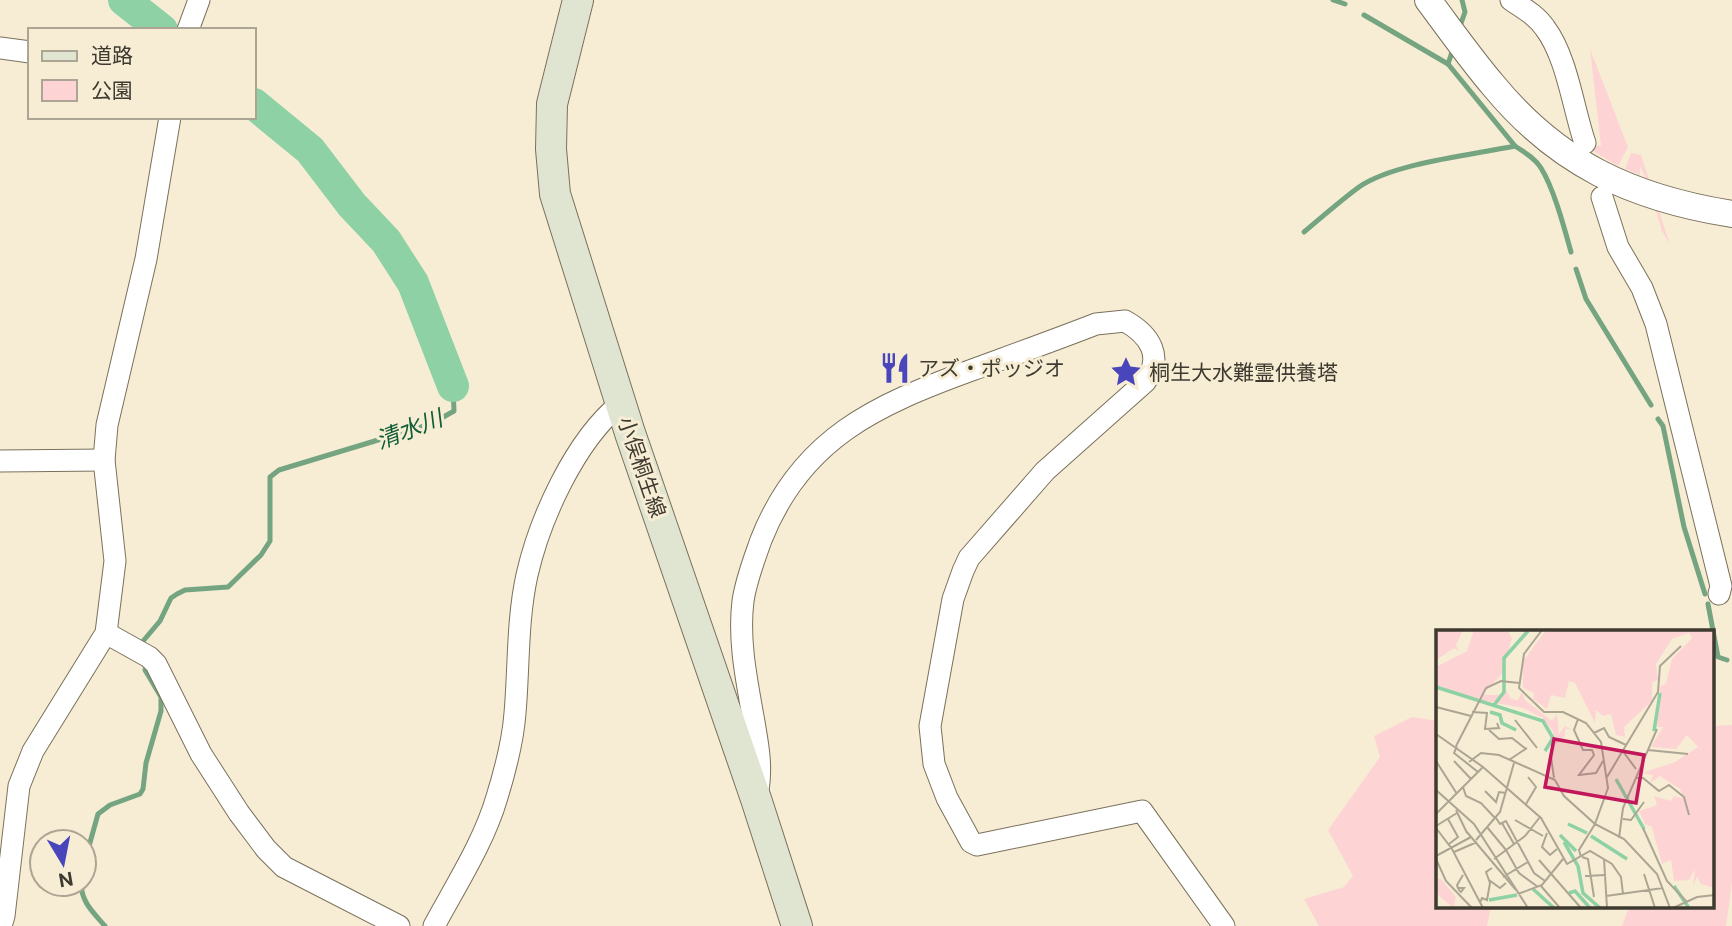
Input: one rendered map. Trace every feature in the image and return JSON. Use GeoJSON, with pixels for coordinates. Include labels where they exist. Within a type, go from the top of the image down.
{"type":"FeatureCollection","features":[{"type":"Feature","properties":{"kind":"main road","name":"小俣桐生線"},"geometry":{"type":"LineString","coordinates":[[578,0],[552,104],[551,149],[555,194],[620,404],[797,926]]}},
{"type":"Feature","properties":{"kind":"street"},"geometry":{"type":"LineString","coordinates":[[189,28],[200,0]]}},
{"type":"Feature","properties":{"kind":"street"},"geometry":{"type":"LineString","coordinates":[[1428,0],[1493,86],[1538,132],[1580,163],[1649,195],[1732,214]]}},
{"type":"Feature","properties":{"kind":"street"},"geometry":{"type":"LineString","coordinates":[[1511,0],[1539,20],[1550,36],[1559,56],[1585,143]]}},
{"type":"Feature","properties":{"kind":"street"},"geometry":{"type":"LineString","coordinates":[[0,48],[28,52]]}},
{"type":"Feature","properties":{"kind":"street"},"geometry":{"type":"LineString","coordinates":[[1,926],[19,786],[33,751],[106,633],[115,561],[104,460],[107,425],[146,259],[170,119]]}},
{"type":"Feature","properties":{"kind":"street"},"geometry":{"type":"LineString","coordinates":[[1602,197],[1618,247],[1642,288],[1656,324],[1710,538],[1721,586],[1719,594]]}},
{"type":"Feature","properties":{"kind":"street"},"geometry":{"type":"LineString","coordinates":[[756,799],[760,779],[759,753],[743,660],[743,600],[751,567],[766,528],[784,494],[804,468],[834,437],[888,403],[1096,324],[1125,321],[1144,335],[1152,347],[1153,372],[1045,471],[969,558],[953,599],[936,680],[930,744],[934,764],[947,798],[971,842],[977,845],[1142,811],[1224,926]]}},
{"type":"Feature","properties":{"kind":"street"},"geometry":{"type":"LineString","coordinates":[[433,926],[481,838],[497,798],[515,717],[523,602],[532,558],[556,491],[576,456],[605,418],[620,404]]}},
{"type":"Feature","properties":{"kind":"street"},"geometry":{"type":"LineString","coordinates":[[0,461],[104,460]]}},
{"type":"Feature","properties":{"kind":"street"},"geometry":{"type":"LineString","coordinates":[[106,633],[149,657],[156,664],[201,754],[266,849],[284,867],[399,926]]}},
{"type":"Feature","properties":{"kind":"green space"},"geometry":{"type":"Polygon","coordinates":[[[1590,49],[1628,147],[1618,166],[1578,142],[1601,146],[1590,49]]]}},
{"type":"Feature","properties":{"kind":"green space"},"geometry":{"type":"Polygon","coordinates":[[[1631,153],[1641,155],[1670,245],[1662,231],[1640,166],[1640,175],[1625,169],[1631,153]]]}},
{"type":"Feature","properties":{"kind":"green space"},"geometry":{"type":"Polygon","coordinates":[[[1412,717],[1436,721],[1436,908],[1491,908],[1487,926],[1319,926],[1304,899],[1344,887],[1353,876],[1328,830],[1380,757],[1374,736],[1412,717]]]}},
{"type":"Feature","properties":{"kind":"green space"},"geometry":{"type":"Polygon","coordinates":[[[1732,725],[1732,882],[1726,926],[1622,926],[1629,908],[1714,908],[1714,726],[1732,725]]]}},
{"type":"Feature","properties":{"kind":"waterway","name":"清水川"},"geometry":{"type":"LineString","coordinates":[[124,0],[159,28]]}},
{"type":"Feature","properties":{"kind":"waterway"},"geometry":{"type":"LineString","coordinates":[[1333,0],[1345,4]]}},
{"type":"Feature","properties":{"kind":"waterway"},"geometry":{"type":"LineString","coordinates":[[1459,29],[1465,12],[1462,0]]}},
{"type":"Feature","properties":{"kind":"waterway"},"geometry":{"type":"LineString","coordinates":[[1364,15],[1448,64]]}},
{"type":"Feature","properties":{"kind":"waterway"},"geometry":{"type":"LineString","coordinates":[[1453,49],[1448,64],[1515,146],[1533,158],[1541,168],[1554,197],[1571,252]]}},
{"type":"Feature","properties":{"kind":"waterway","name":"清水川"},"geometry":{"type":"LineString","coordinates":[[256,106],[310,150],[352,205],[386,241],[413,283],[453,386]]}},
{"type":"Feature","properties":{"kind":"waterway"},"geometry":{"type":"LineString","coordinates":[[1304,232],[1352,192],[1374,179],[1412,166],[1515,146]]}},
{"type":"Feature","properties":{"kind":"waterway"},"geometry":{"type":"LineString","coordinates":[[1576,269],[1586,299],[1651,405]]}},
{"type":"Feature","properties":{"kind":"waterway","name":"清水川"},"geometry":{"type":"LineString","coordinates":[[144,640],[160,621],[171,598],[185,590],[228,587],[261,555],[270,541],[270,477],[279,470],[431,424],[454,411],[453,386]]}},
{"type":"Feature","properties":{"kind":"waterway"},"geometry":{"type":"LineString","coordinates":[[1658,419],[1663,426],[1684,527],[1705,594]]}},
{"type":"Feature","properties":{"kind":"waterway"},"geometry":{"type":"LineString","coordinates":[[1708,604],[1713,630]]}},
{"type":"Feature","properties":{"kind":"waterway"},"geometry":{"type":"LineString","coordinates":[[1714,636],[1718,657],[1727,660]]}},
{"type":"Feature","properties":{"kind":"waterway","name":"清水川"},"geometry":{"type":"LineString","coordinates":[[94,828],[98,814],[110,805],[140,794],[143,789],[146,763],[161,711],[161,697],[145,670]]}},
{"type":"Feature","properties":{"kind":"waterway","name":"清水川"},"geometry":{"type":"LineString","coordinates":[[85,898],[92,912],[105,926]]}},
{"type":"Feature","properties":{"kind":"place","name":"アズ・ポッジオ"},"geometry":{"type":"Point","coordinates":[895,368]}},
{"type":"Feature","properties":{"kind":"place","name":"桐生大水難霊供養塔"},"geometry":{"type":"Point","coordinates":[1126,372]}}]}
